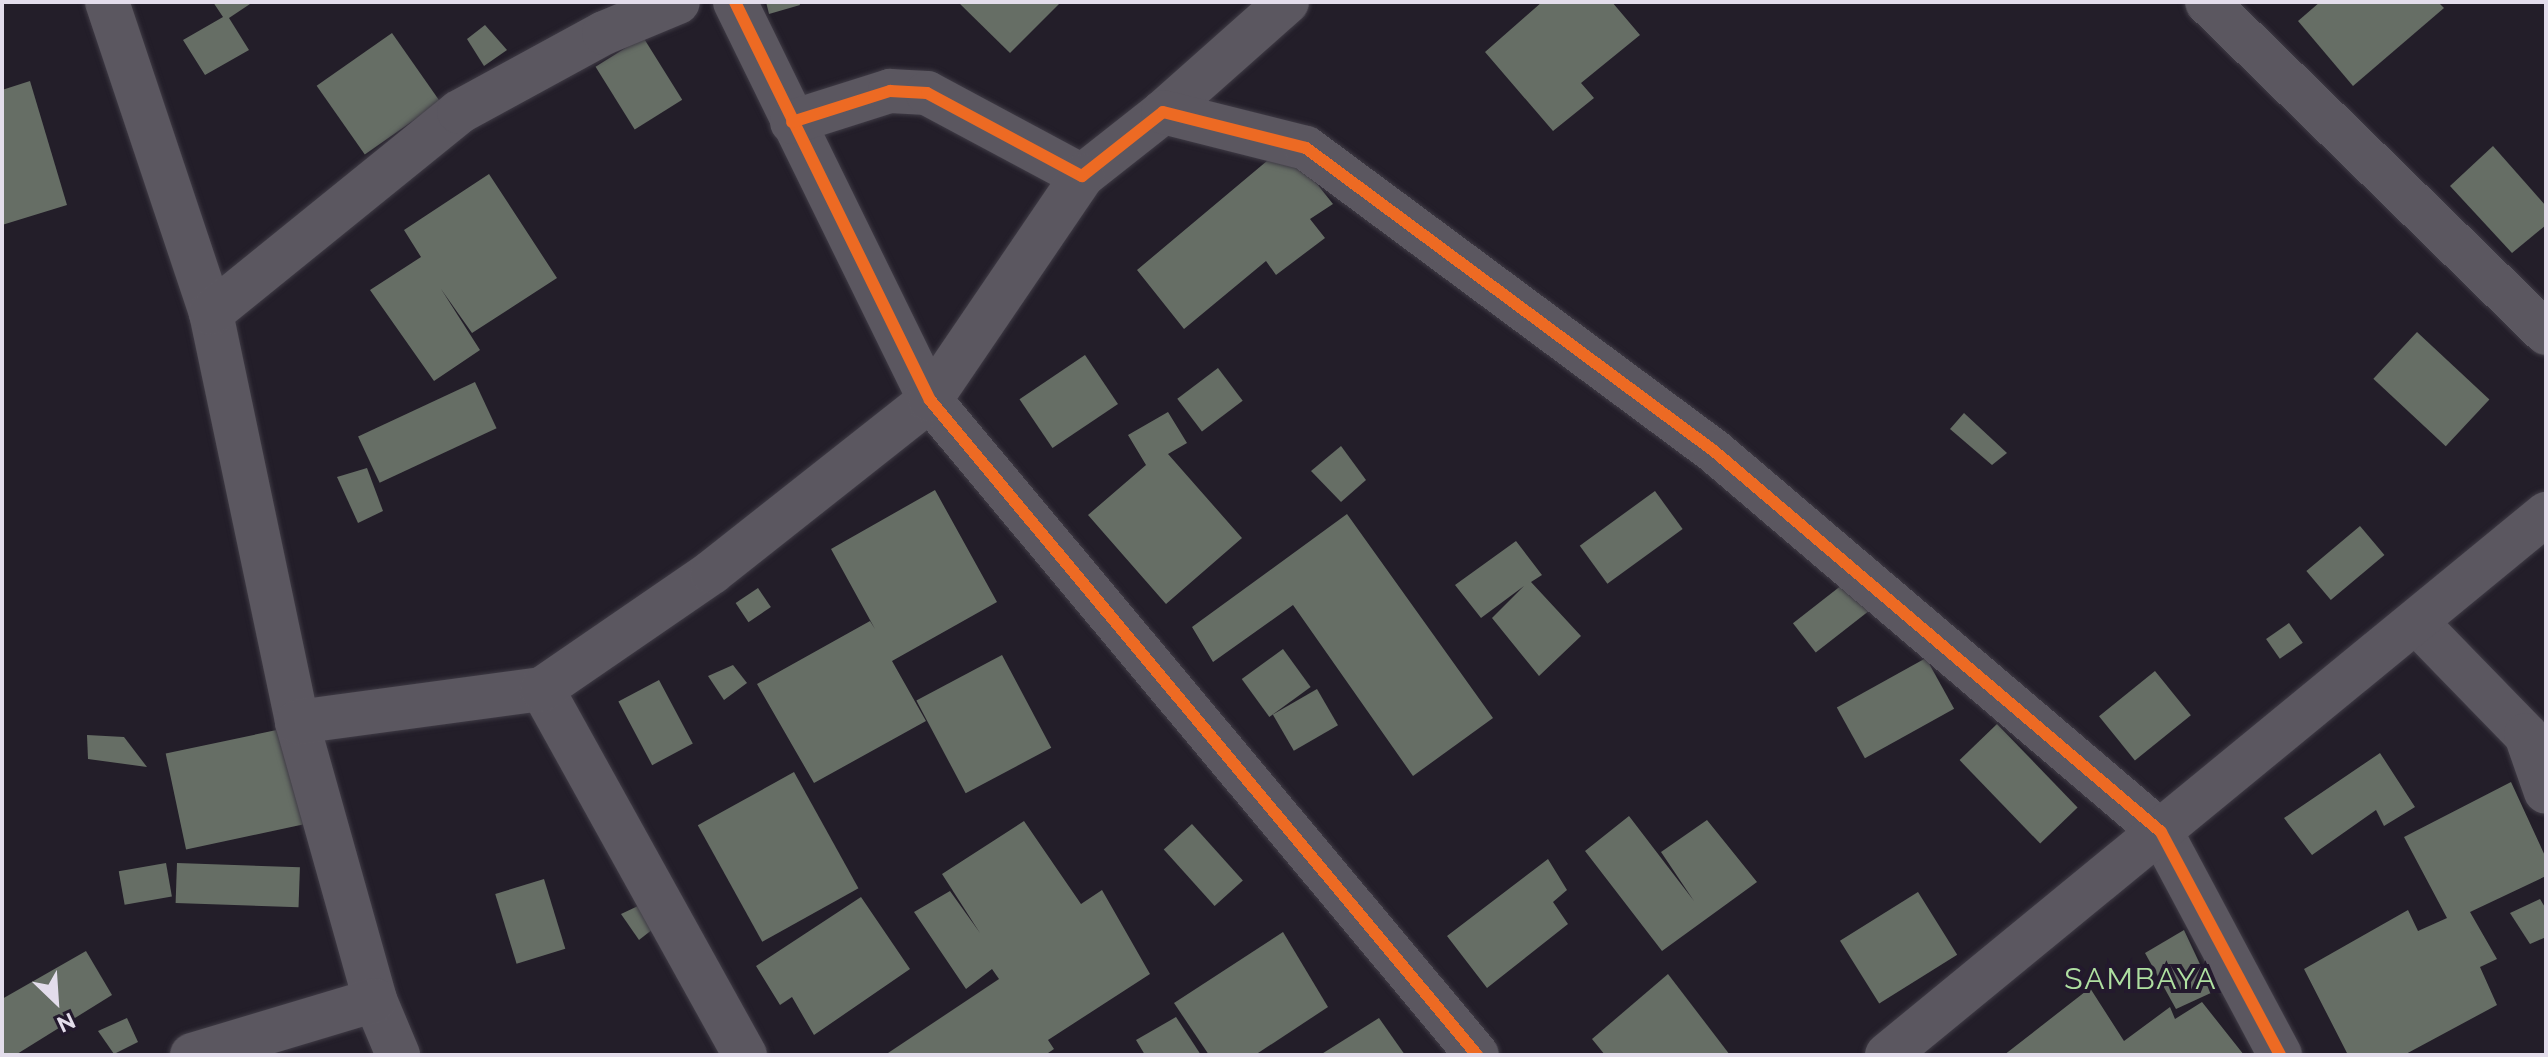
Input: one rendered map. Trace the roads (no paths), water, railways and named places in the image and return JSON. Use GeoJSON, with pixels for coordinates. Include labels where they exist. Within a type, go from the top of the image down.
{"type":"FeatureCollection","features":[{"type":"Feature","properties":{"kind":"street"},"geometry":{"type":"LineString","coordinates":[[107,2],[211,313],[297,722],[375,1000],[398,1055]]}},
{"type":"Feature","properties":{"kind":"street"},"geometry":{"type":"LineString","coordinates":[[211,313],[459,112],[604,33],[678,2]]}},
{"type":"Feature","properties":{"kind":"street"},"geometry":{"type":"LineString","coordinates":[[735,2],[930,400],[1477,1055]]}},
{"type":"Feature","properties":{"kind":"street"},"geometry":{"type":"LineString","coordinates":[[297,722],[542,689],[712,572],[930,400],[1082,176],[1163,112],[1287,2]]}},
{"type":"Feature","properties":{"kind":"street"},"geometry":{"type":"LineString","coordinates":[[2207,2],[2546,333]]}},
{"type":"Feature","properties":{"kind":"street"},"geometry":{"type":"LineString","coordinates":[[792,122],[890,91],[927,93],[1082,176]]}},
{"type":"Feature","properties":{"kind":"street"},"geometry":{"type":"LineString","coordinates":[[1163,112],[1306,148],[1714,451],[2161,832],[2280,1055]]}},
{"type":"Feature","properties":{"kind":"street"},"geometry":{"type":"LineString","coordinates":[[1887,1055],[2546,514]]}},
{"type":"Feature","properties":{"kind":"street"},"geometry":{"type":"LineString","coordinates":[[2416,622],[2536,736],[2546,792]]}},
{"type":"Feature","properties":{"kind":"street"},"geometry":{"type":"LineString","coordinates":[[542,689],[745,1055]]}},
{"type":"Feature","properties":{"kind":"street"},"geometry":{"type":"LineString","coordinates":[[192,1055],[375,1000]]}},
{"type":"Feature","properties":{"kind":"district","name":"SAMBAYA"},"geometry":{"type":"Point","coordinates":[2141,979]}}]}
